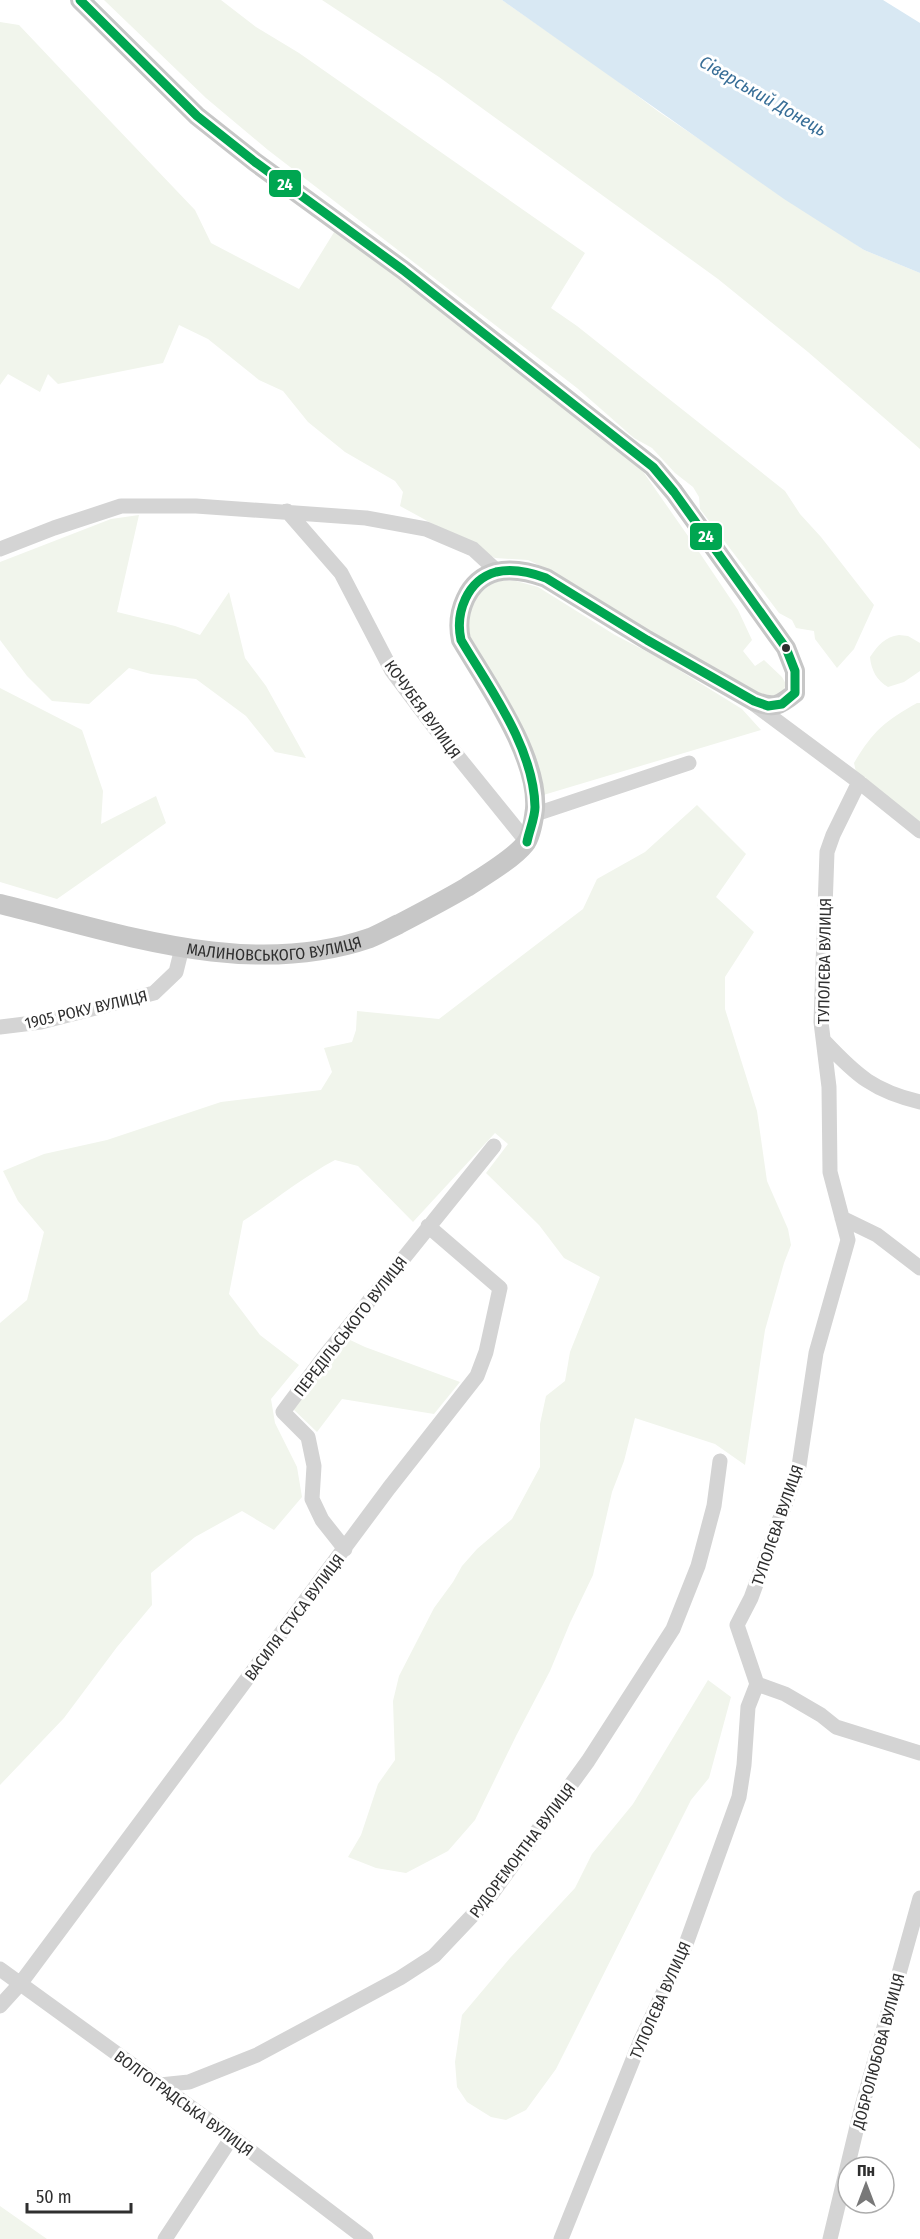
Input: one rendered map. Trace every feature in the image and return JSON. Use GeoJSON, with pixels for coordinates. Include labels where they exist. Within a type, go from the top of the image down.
{"type":"FeatureCollection","features":[{"type":"Feature","properties":{"kind":"main road"},"geometry":{"type":"LineString","coordinates":[[80,0],[197,116],[255,162],[403,270],[653,467],[674,492],[786,648],[795,670],[795,693],[782,704],[768,706],[737,692],[546,578],[530,572],[498,572],[486,576],[468,595],[461,608],[459,629],[461,640],[514,731],[532,776],[535,808],[527,842]]}},
{"type":"Feature","properties":{"kind":"main road","name":"МАЛИНОВСЬКОГО ВУЛИЦЯ"},"geometry":{"type":"LineString","coordinates":[[0,904],[182,948],[285,955],[325,950],[371,937],[441,902],[495,868],[527,842]]}},
{"type":"Feature","properties":{"kind":"street"},"geometry":{"type":"LineString","coordinates":[[0,549],[121,506],[196,506],[366,518],[426,529],[473,549],[498,572]]}},
{"type":"Feature","properties":{"kind":"street","name":"КОЧУБЕЯ ВУЛИЦЯ"},"geometry":{"type":"LineString","coordinates":[[287,511],[341,573],[392,671],[527,842]]}},
{"type":"Feature","properties":{"kind":"street"},"geometry":{"type":"LineString","coordinates":[[737,692],[859,782],[920,831]]}},
{"type":"Feature","properties":{"kind":"street"},"geometry":{"type":"LineString","coordinates":[[533,815],[689,764]]}},
{"type":"Feature","properties":{"kind":"street","name":"ТУПОЛЄВА ВУЛИЦЯ"},"geometry":{"type":"LineString","coordinates":[[561,2239],[640,2042],[686,1944],[739,1797],[748,1707],[757,1684],[737,1625],[751,1598],[799,1466],[816,1353],[848,1240],[830,1172],[829,1087],[821,1022],[827,852],[859,782]]}},
{"type":"Feature","properties":{"kind":"street","name":"1905 РОКУ ВУЛИЦЯ"},"geometry":{"type":"LineString","coordinates":[[0,1028],[41,1022],[154,993],[176,972],[182,948]]}},
{"type":"Feature","properties":{"kind":"street"},"geometry":{"type":"LineString","coordinates":[[825,1042],[861,1078],[899,1097],[920,1102]]}},
{"type":"Feature","properties":{"kind":"street","name":"ПЕРЕДІЛЬСЬКОГО ВУЛИЦЯ"},"geometry":{"type":"LineString","coordinates":[[345,1549],[322,1520],[312,1499],[314,1466],[308,1437],[283,1412],[324,1357],[494,1146]]}},
{"type":"Feature","properties":{"kind":"street"},"geometry":{"type":"LineString","coordinates":[[842,1218],[877,1235],[920,1268]]}},
{"type":"Feature","properties":{"kind":"street","name":"ВАСИЛЯ СТУСА ВУЛИЦЯ"},"geometry":{"type":"LineString","coordinates":[[0,2006],[20,1984],[389,1488],[477,1376],[486,1352],[500,1288],[428,1226]]}},
{"type":"Feature","properties":{"kind":"street","name":"РУДОРЕМОНТНА ВУЛИЦЯ"},"geometry":{"type":"LineString","coordinates":[[160,2085],[189,2082],[257,2055],[400,1978],[434,1956],[488,1899],[588,1761],[673,1629],[698,1566],[714,1506],[720,1461]]}},
{"type":"Feature","properties":{"kind":"street"},"geometry":{"type":"LineString","coordinates":[[757,1684],[785,1694],[821,1715],[836,1727],[920,1753]]}},
{"type":"Feature","properties":{"kind":"street","name":"ДОБРОЛЮБОВА ВУЛИЦЯ"},"geometry":{"type":"LineString","coordinates":[[830,2239],[861,2110],[920,1898]]}},
{"type":"Feature","properties":{"kind":"street","name":"ВОЛГОГРАДСЬКА ВУЛИЦЯ"},"geometry":{"type":"LineString","coordinates":[[0,1969],[232,2137],[366,2239]]}},
{"type":"Feature","properties":{"kind":"street"},"geometry":{"type":"LineString","coordinates":[[165,2239],[232,2137]]}},
{"type":"Feature","properties":{"kind":"shaded area"},"geometry":{"type":"Polygon","coordinates":[[[104,0],[221,0],[256,27],[299,53],[585,253],[551,308],[577,326],[785,491],[800,514],[874,605],[854,649],[837,668],[815,639],[814,631],[796,628],[792,620],[779,613],[700,509],[699,497],[693,487],[675,473],[652,448],[634,438],[577,388],[268,150],[206,98],[104,0]]]}},
{"type":"Feature","properties":{"kind":"shaded area"},"geometry":{"type":"Polygon","coordinates":[[[322,0],[502,0],[659,112],[864,250],[920,273],[920,449],[808,352],[718,279],[439,77],[322,0]]]}},
{"type":"Feature","properties":{"kind":"shaded area"},"geometry":{"type":"Polygon","coordinates":[[[0,22],[19,25],[195,210],[211,243],[299,289],[336,229],[617,445],[644,473],[738,610],[752,640],[743,651],[755,666],[764,660],[782,677],[786,684],[783,691],[777,697],[757,697],[545,568],[528,560],[495,558],[400,506],[403,492],[395,481],[345,452],[308,422],[283,391],[259,380],[208,339],[179,325],[163,363],[58,384],[48,374],[40,392],[8,374],[0,385],[0,22]]]}},
{"type":"Feature","properties":{"kind":"shaded area"},"geometry":{"type":"Polygon","coordinates":[[[139,515],[117,612],[175,626],[200,635],[229,592],[245,658],[266,686],[306,758],[275,752],[246,716],[196,679],[151,674],[129,668],[89,704],[52,701],[27,676],[0,640],[0,562],[111,519],[139,515]]]}},
{"type":"Feature","properties":{"kind":"shaded area"},"geometry":{"type":"Polygon","coordinates":[[[497,580],[516,581],[538,587],[742,709],[761,730],[540,796],[468,636],[466,617],[476,596],[497,580]]]}},
{"type":"Feature","properties":{"kind":"shaded area"},"geometry":{"type":"Polygon","coordinates":[[[899,635],[908,636],[920,643],[920,671],[904,682],[888,687],[875,675],[870,657],[882,642],[899,635]]]}},
{"type":"Feature","properties":{"kind":"shaded area"},"geometry":{"type":"Polygon","coordinates":[[[0,688],[82,730],[103,791],[101,824],[156,796],[166,823],[57,899],[0,882],[0,688]]]}},
{"type":"Feature","properties":{"kind":"shaded area"},"geometry":{"type":"Polygon","coordinates":[[[920,703],[920,826],[856,772],[854,763],[867,743],[881,728],[896,715],[920,703]]]}},
{"type":"Feature","properties":{"kind":"shaded area"},"geometry":{"type":"Polygon","coordinates":[[[697,805],[746,854],[716,897],[754,932],[725,977],[725,1009],[757,1111],[767,1181],[788,1229],[791,1245],[765,1330],[745,1465],[715,1444],[635,1418],[624,1461],[612,1492],[593,1575],[550,1671],[475,1820],[448,1851],[406,1873],[376,1868],[348,1857],[361,1835],[378,1784],[395,1760],[393,1701],[399,1676],[434,1608],[462,1566],[477,1549],[512,1519],[540,1467],[540,1424],[546,1396],[565,1381],[570,1352],[600,1277],[564,1258],[539,1225],[486,1173],[508,1144],[495,1133],[413,1222],[358,1166],[335,1160],[300,1181],[243,1221],[229,1294],[260,1335],[299,1365],[271,1399],[275,1423],[297,1467],[302,1497],[274,1530],[242,1511],[195,1537],[151,1573],[152,1605],[117,1647],[64,1718],[0,1785],[0,1323],[27,1300],[44,1232],[18,1201],[3,1171],[44,1154],[107,1140],[221,1102],[321,1090],[332,1072],[324,1048],[352,1042],[356,1030],[357,1011],[439,1019],[583,909],[597,879],[645,852],[697,805]]]}},
{"type":"Feature","properties":{"kind":"shaded area"},"geometry":{"type":"Polygon","coordinates":[[[348,1339],[460,1382],[434,1414],[342,1399],[317,1432],[293,1409],[348,1339]]]}},
{"type":"Feature","properties":{"kind":"shaded area"},"geometry":{"type":"Polygon","coordinates":[[[708,1680],[731,1697],[709,1778],[691,1800],[556,2069],[526,2110],[506,2120],[491,2117],[467,2102],[457,2087],[455,2062],[462,2015],[510,1958],[575,1888],[592,1854],[633,1804],[708,1680]]]}},
{"type":"Feature","properties":{"kind":"shaded area"},"geometry":{"type":"Polygon","coordinates":[[[0,2206],[47,2239],[0,2239],[0,2206]]]}},
{"type":"Feature","properties":{"kind":"water","name":"Сіверський Донець"},"geometry":{"type":"Polygon","coordinates":[[[502,0],[883,0],[920,23],[920,273],[864,250],[784,199],[502,0]]]}},
{"type":"Feature","properties":{"kind":"transit line","name":"24"},"geometry":{"type":"LineString","coordinates":[[80,0],[197,116],[255,162],[403,270],[653,467],[674,492],[786,648],[795,671],[795,693],[782,704],[768,706],[754,701],[647,640],[546,578],[528,572],[509,570],[496,572],[477,582],[465,599],[462,609],[461,640],[497,699],[519,741],[527,763],[533,785],[535,807],[527,842]]}}]}
